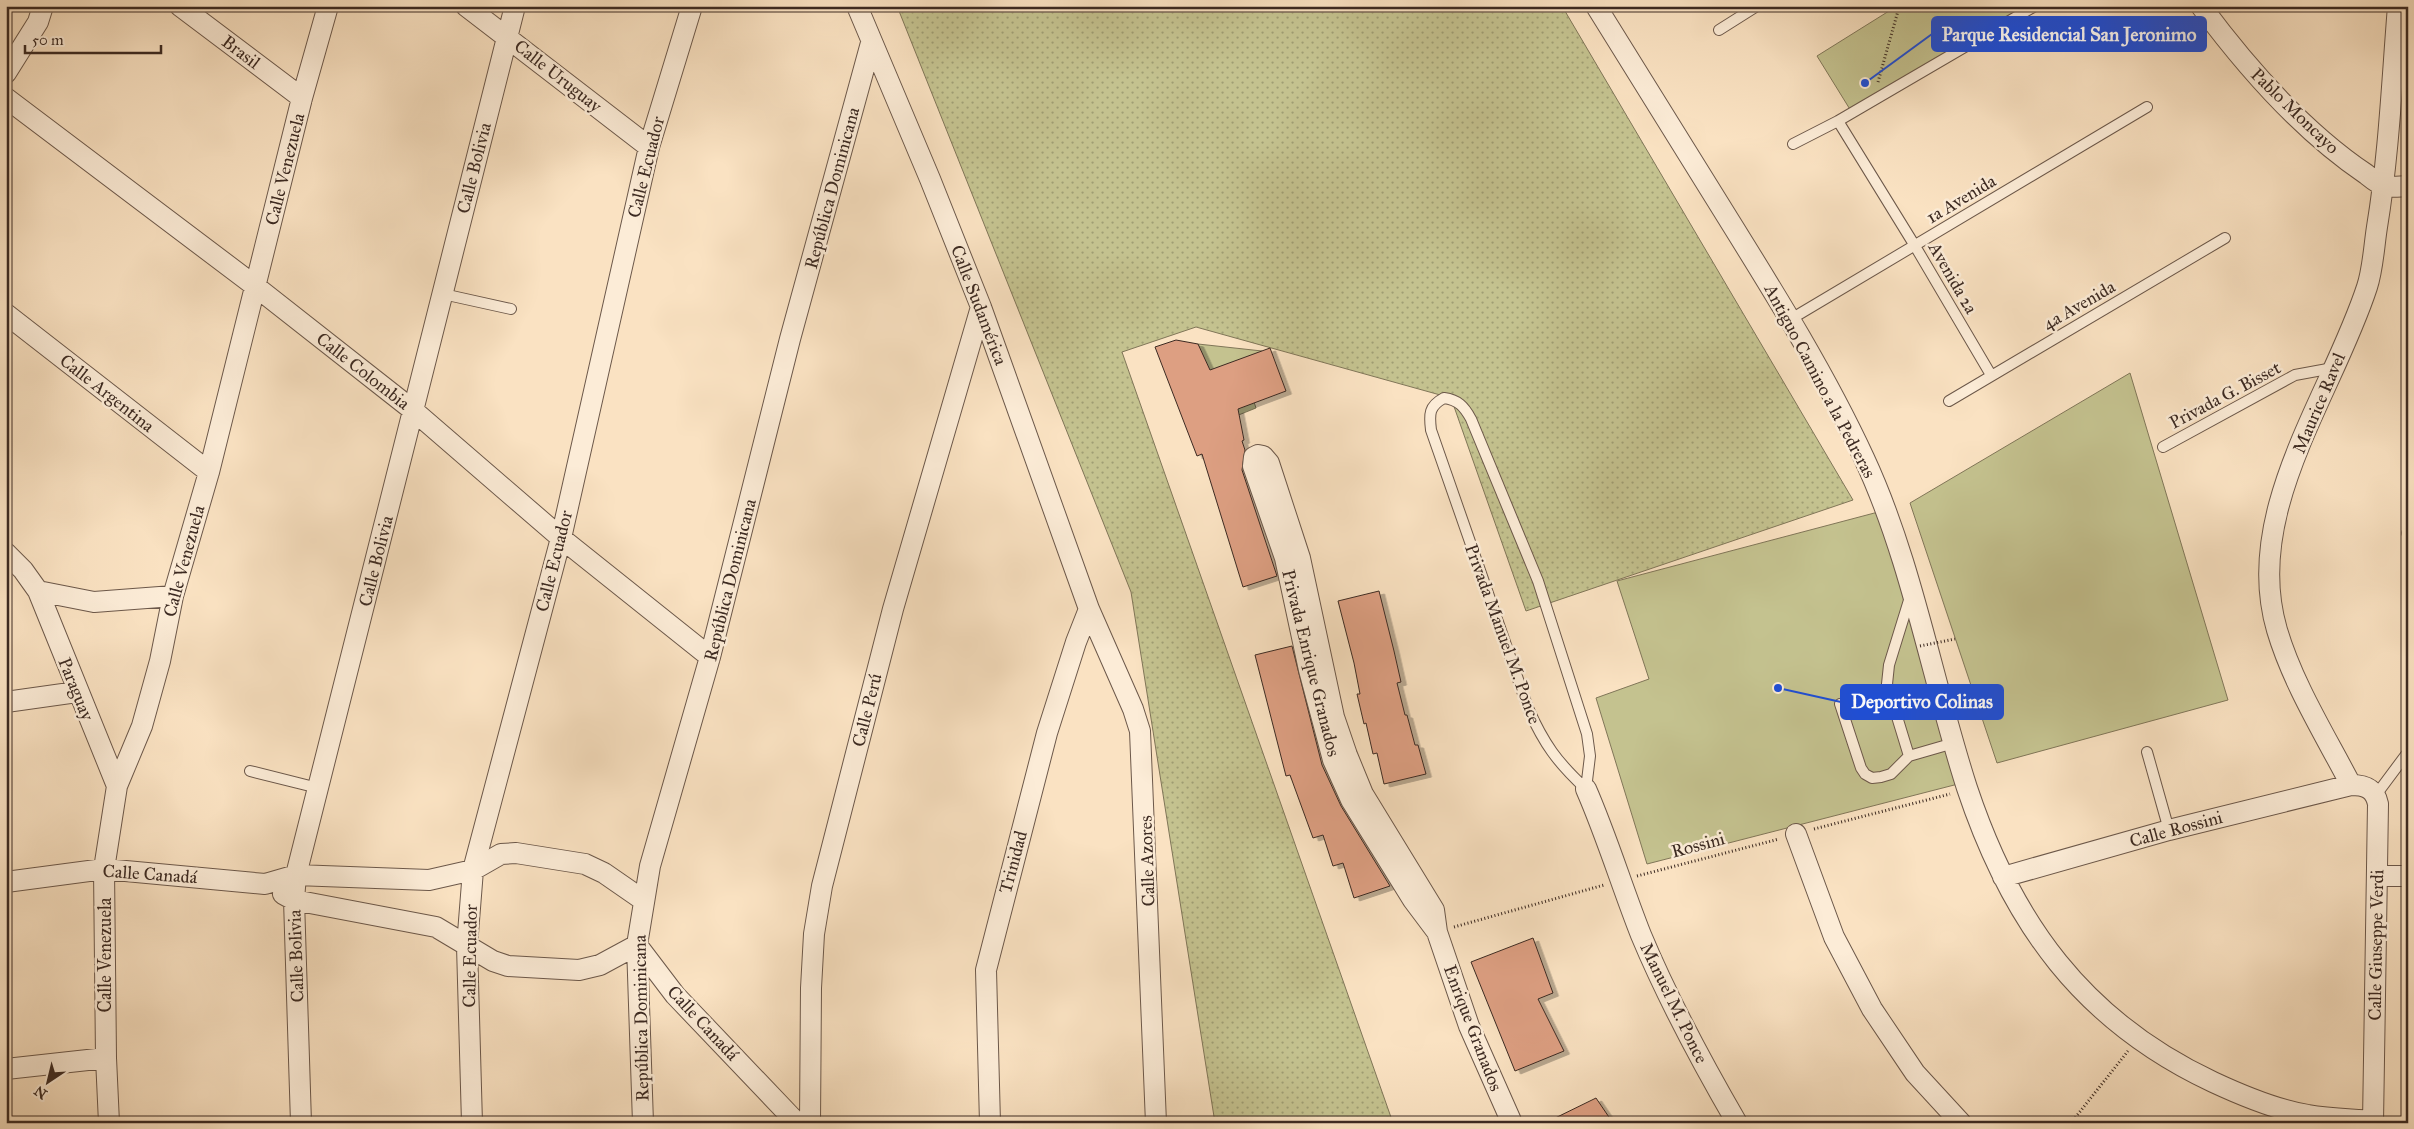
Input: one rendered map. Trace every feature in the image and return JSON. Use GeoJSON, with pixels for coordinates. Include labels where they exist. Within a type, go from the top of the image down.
{"type":"FeatureCollection","features":[{"type":"Feature","properties":{"kind":"street"},"geometry":{"type":"LineString","coordinates":[[6,73],[38,22],[43,6]]}},
{"type":"Feature","properties":{"kind":"street","name":"Brasil"},"geometry":{"type":"LineString","coordinates":[[180,6],[302,98]]}},
{"type":"Feature","properties":{"kind":"street","name":"Calle Venezuela"},"geometry":{"type":"LineString","coordinates":[[109,1123],[106,1058],[104,869],[117,786],[142,726],[160,661],[173,596],[209,472],[302,98],[328,6]]}},
{"type":"Feature","properties":{"kind":"street","name":"Calle Uruguay"},"geometry":{"type":"LineString","coordinates":[[466,6],[649,147]]}},
{"type":"Feature","properties":{"kind":"street","name":"Calle Bolivia"},"geometry":{"type":"LineString","coordinates":[[301,1123],[294,900],[296,875],[515,6]]}},
{"type":"Feature","properties":{"kind":"street","name":"Calle Ecuador"},"geometry":{"type":"LineString","coordinates":[[472,1123],[467,946],[473,870],[561,538],[649,147],[692,6]]}},
{"type":"Feature","properties":{"kind":"street","name":"Calle Sudamérica"},"geometry":{"type":"LineString","coordinates":[[856,6],[930,179],[981,307],[1089,609]]}},
{"type":"Feature","properties":{"kind":"street","name":"Antiguo Camino a la Pedreras"},"geometry":{"type":"LineString","coordinates":[[1596,6],[1791,319],[1864,457],[1888,515],[1968,790],[2003,877],[2032,930],[2086,995],[2136,1039],[2181,1067],[2244,1097],[2306,1115],[2373,1122]]}},
{"type":"Feature","properties":{"kind":"street","name":"Pablo Moncayo"},"geometry":{"type":"LineString","coordinates":[[2201,6],[2230,45],[2297,116],[2352,165],[2384,186]]}},
{"type":"Feature","properties":{"kind":"street","name":"Maurice Ravel"},"geometry":{"type":"LineString","coordinates":[[2351,785],[2300,686],[2277,630],[2268,582],[2272,539],[2291,470],[2368,286],[2384,186],[2398,6]]}},
{"type":"Feature","properties":{"kind":"street","name":"República Dominicana"},"geometry":{"type":"LineString","coordinates":[[643,1123],[637,945],[650,866],[710,656],[793,330],[871,43]]}},
{"type":"Feature","properties":{"kind":"street","name":"Calle Colombia"},"geometry":{"type":"LineString","coordinates":[[6,98],[255,286],[414,411],[561,538],[710,656]]}},
{"type":"Feature","properties":{"kind":"street"},"geometry":{"type":"LineString","coordinates":[[2384,186],[2408,186]]}},
{"type":"Feature","properties":{"kind":"street","name":"Calle Perú"},"geometry":{"type":"LineString","coordinates":[[810,1123],[810,988],[814,934],[822,886],[893,609],[981,307]]}},
{"type":"Feature","properties":{"kind":"street","name":"Calle Argentina"},"geometry":{"type":"LineString","coordinates":[[6,314],[209,472]]}},
{"type":"Feature","properties":{"kind":"street","name":"Privada Enrique Granados"},"geometry":{"type":"LineString","coordinates":[[1258,455],[1263,456],[1269,463],[1300,558],[1334,717],[1347,755],[1363,794],[1434,910],[1437,932],[1413,900],[1351,800],[1333,760],[1309,670],[1285,558],[1253,466],[1254,457],[1258,455]]}},
{"type":"Feature","properties":{"kind":"street","name":"Paraguay"},"geometry":{"type":"LineString","coordinates":[[6,553],[23,570],[38,591],[77,692],[117,786]]}},
{"type":"Feature","properties":{"kind":"street"},"geometry":{"type":"LineString","coordinates":[[38,591],[94,602],[173,596]]}},
{"type":"Feature","properties":{"kind":"street","name":"Trinidad"},"geometry":{"type":"LineString","coordinates":[[990,1123],[986,970],[1047,733],[1076,642],[1089,609]]}},
{"type":"Feature","properties":{"kind":"street","name":"Calle Azores"},"geometry":{"type":"LineString","coordinates":[[1089,609],[1133,709],[1140,730],[1144,779],[1156,1123]]}},
{"type":"Feature","properties":{"kind":"street"},"geometry":{"type":"LineString","coordinates":[[6,702],[77,692]]}},
{"type":"Feature","properties":{"kind":"street"},"geometry":{"type":"LineString","coordinates":[[2351,785],[2362,785],[2370,788],[2376,795]]}},
{"type":"Feature","properties":{"kind":"street","name":"Calle Rossini"},"geometry":{"type":"LineString","coordinates":[[2003,877],[2169,830],[2351,785]]}},
{"type":"Feature","properties":{"kind":"street","name":"Privada Manuel M. Ponce"},"geometry":{"type":"LineString","coordinates":[[1586,789],[1606,835],[1621,880]]}},
{"type":"Feature","properties":{"kind":"street","name":"Calle Giuseppe Verdi"},"geometry":{"type":"LineString","coordinates":[[2373,1122],[2378,804],[2376,795]]}},
{"type":"Feature","properties":{"kind":"street"},"geometry":{"type":"LineString","coordinates":[[1796,834],[1834,937],[1872,1009],[1915,1073],[1961,1123]]}},
{"type":"Feature","properties":{"kind":"street","name":"Calle Canadá"},"geometry":{"type":"LineString","coordinates":[[6,882],[104,869],[265,884],[296,875],[429,880],[473,870],[500,854],[516,853],[585,864],[604,873],[643,900]]}},
{"type":"Feature","properties":{"kind":"street"},"geometry":{"type":"LineString","coordinates":[[2377,876],[2408,876]]}},
{"type":"Feature","properties":{"kind":"street","name":"Manuel M. Ponce"},"geometry":{"type":"LineString","coordinates":[[1621,880],[1641,935],[1684,1030],[1737,1123]]}},
{"type":"Feature","properties":{"kind":"street","name":"Calle Canadá"},"geometry":{"type":"LineString","coordinates":[[265,884],[294,900],[436,927],[493,961],[508,966],[579,970],[600,966],[637,945],[675,995],[797,1123]]}},
{"type":"Feature","properties":{"kind":"street","name":"Enrique Granados"},"geometry":{"type":"LineString","coordinates":[[1437,932],[1469,1026],[1512,1123]]}},
{"type":"Feature","properties":{"kind":"street"},"geometry":{"type":"LineString","coordinates":[[6,1069],[106,1058]]}},
{"type":"Feature","properties":{"kind":"lane"},"geometry":{"type":"LineString","coordinates":[[1719,30],[1757,6]]}},
{"type":"Feature","properties":{"kind":"lane"},"geometry":{"type":"LineString","coordinates":[[1793,144],[1838,121],[2035,6]]}},
{"type":"Feature","properties":{"kind":"lane","name":"1a Avenida"},"geometry":{"type":"LineString","coordinates":[[1791,319],[2147,107]]}},
{"type":"Feature","properties":{"kind":"lane","name":"Avenida 2a"},"geometry":{"type":"LineString","coordinates":[[1838,121],[1991,375]]}},
{"type":"Feature","properties":{"kind":"lane","name":"4a Avenida"},"geometry":{"type":"LineString","coordinates":[[1949,401],[2225,238]]}},
{"type":"Feature","properties":{"kind":"lane"},"geometry":{"type":"LineString","coordinates":[[443,294],[511,309]]}},
{"type":"Feature","properties":{"kind":"lane","name":"Privada G. Bisset"},"geometry":{"type":"LineString","coordinates":[[2163,447],[2295,375],[2333,368]]}},
{"type":"Feature","properties":{"kind":"lane","name":"Privada Manuel M. Ponce"},"geometry":{"type":"LineString","coordinates":[[1444,398],[1454,399],[1465,408],[1501,486],[1538,581],[1587,734],[1590,756],[1586,789],[1562,767],[1543,740],[1528,708],[1431,430],[1429,414],[1434,403],[1444,398]]}},
{"type":"Feature","properties":{"kind":"lane"},"geometry":{"type":"LineString","coordinates":[[1910,756],[1887,684],[1889,665],[1911,594]]}},
{"type":"Feature","properties":{"kind":"lane"},"geometry":{"type":"LineString","coordinates":[[1840,704],[1860,768],[1872,778],[1891,774],[1910,756],[1954,743]]}},
{"type":"Feature","properties":{"kind":"lane"},"geometry":{"type":"LineString","coordinates":[[2148,752],[2169,830]]}},
{"type":"Feature","properties":{"kind":"lane"},"geometry":{"type":"LineString","coordinates":[[2376,795],[2408,752]]}},
{"type":"Feature","properties":{"kind":"lane"},"geometry":{"type":"LineString","coordinates":[[250,771],[318,788]]}},
{"type":"Feature","properties":{"kind":"path"},"geometry":{"type":"LineString","coordinates":[[1872,101],[1898,11],[1906,6]]}},
{"type":"Feature","properties":{"kind":"path"},"geometry":{"type":"LineString","coordinates":[[1920,646],[1955,639]]}},
{"type":"Feature","properties":{"kind":"path","name":"Rossini"},"geometry":{"type":"LineString","coordinates":[[1437,932],[1621,880],[1968,790]]}},
{"type":"Feature","properties":{"kind":"path"},"geometry":{"type":"LineString","coordinates":[[2071,1123],[2136,1039]]}},
{"type":"Feature","properties":{"kind":"shaded area"},"geometry":{"type":"Polygon","coordinates":[[[897,6],[1562,6],[1853,500],[1526,611],[1451,398],[1196,327],[1122,352],[1393,1123],[1215,1123],[1131,592],[897,6]]]}},
{"type":"Feature","properties":{"kind":"shaded area"},"geometry":{"type":"Polygon","coordinates":[[[1897,6],[2028,6],[1851,111],[1817,56],[1897,6]]]}},
{"type":"Feature","properties":{"kind":"shaded area"},"geometry":{"type":"Polygon","coordinates":[[[1198,344],[1262,351],[1254,402],[1256,408],[1226,420],[1198,344]]]}},
{"type":"Feature","properties":{"kind":"shaded area"},"geometry":{"type":"Polygon","coordinates":[[[2130,373],[2228,700],[1997,763],[1910,503],[2130,373]]]}},
{"type":"Feature","properties":{"kind":"shaded area"},"geometry":{"type":"Polygon","coordinates":[[[1882,511],[1962,783],[1647,864],[1596,698],[1649,679],[1617,581],[1882,511]]]}},
{"type":"Feature","properties":{"kind":"building"},"geometry":{"type":"Polygon","coordinates":[[[1176,340],[1198,344],[1210,370],[1270,348],[1286,391],[1238,409],[1245,450],[1242,470],[1277,576],[1243,587],[1202,454],[1197,456],[1155,347],[1176,340]]]}},
{"type":"Feature","properties":{"kind":"building"},"geometry":{"type":"Polygon","coordinates":[[[1379,591],[1401,682],[1397,683],[1405,715],[1407,715],[1415,745],[1418,745],[1426,774],[1384,784],[1377,753],[1373,754],[1366,723],[1364,724],[1357,694],[1360,694],[1354,663],[1338,601],[1379,591]]]}},
{"type":"Feature","properties":{"kind":"building"},"geometry":{"type":"Polygon","coordinates":[[[1292,646],[1322,765],[1341,806],[1390,886],[1354,898],[1343,863],[1333,866],[1323,835],[1313,838],[1290,775],[1286,776],[1255,655],[1292,646]]]}},
{"type":"Feature","properties":{"kind":"building"},"geometry":{"type":"Polygon","coordinates":[[[1533,938],[1553,993],[1538,999],[1564,1051],[1515,1071],[1471,962],[1533,938]]]}},
{"type":"Feature","properties":{"kind":"building"},"geometry":{"type":"Polygon","coordinates":[[[1596,1098],[1613,1123],[1545,1123],[1596,1098]]]}},
{"type":"Feature","properties":{"kind":"place","name":"Parque Residencial San Jeronimo"},"geometry":{"type":"Point","coordinates":[1865,83]}},
{"type":"Feature","properties":{"kind":"place","name":"Deportivo Colinas"},"geometry":{"type":"Point","coordinates":[1778,688]}}]}
